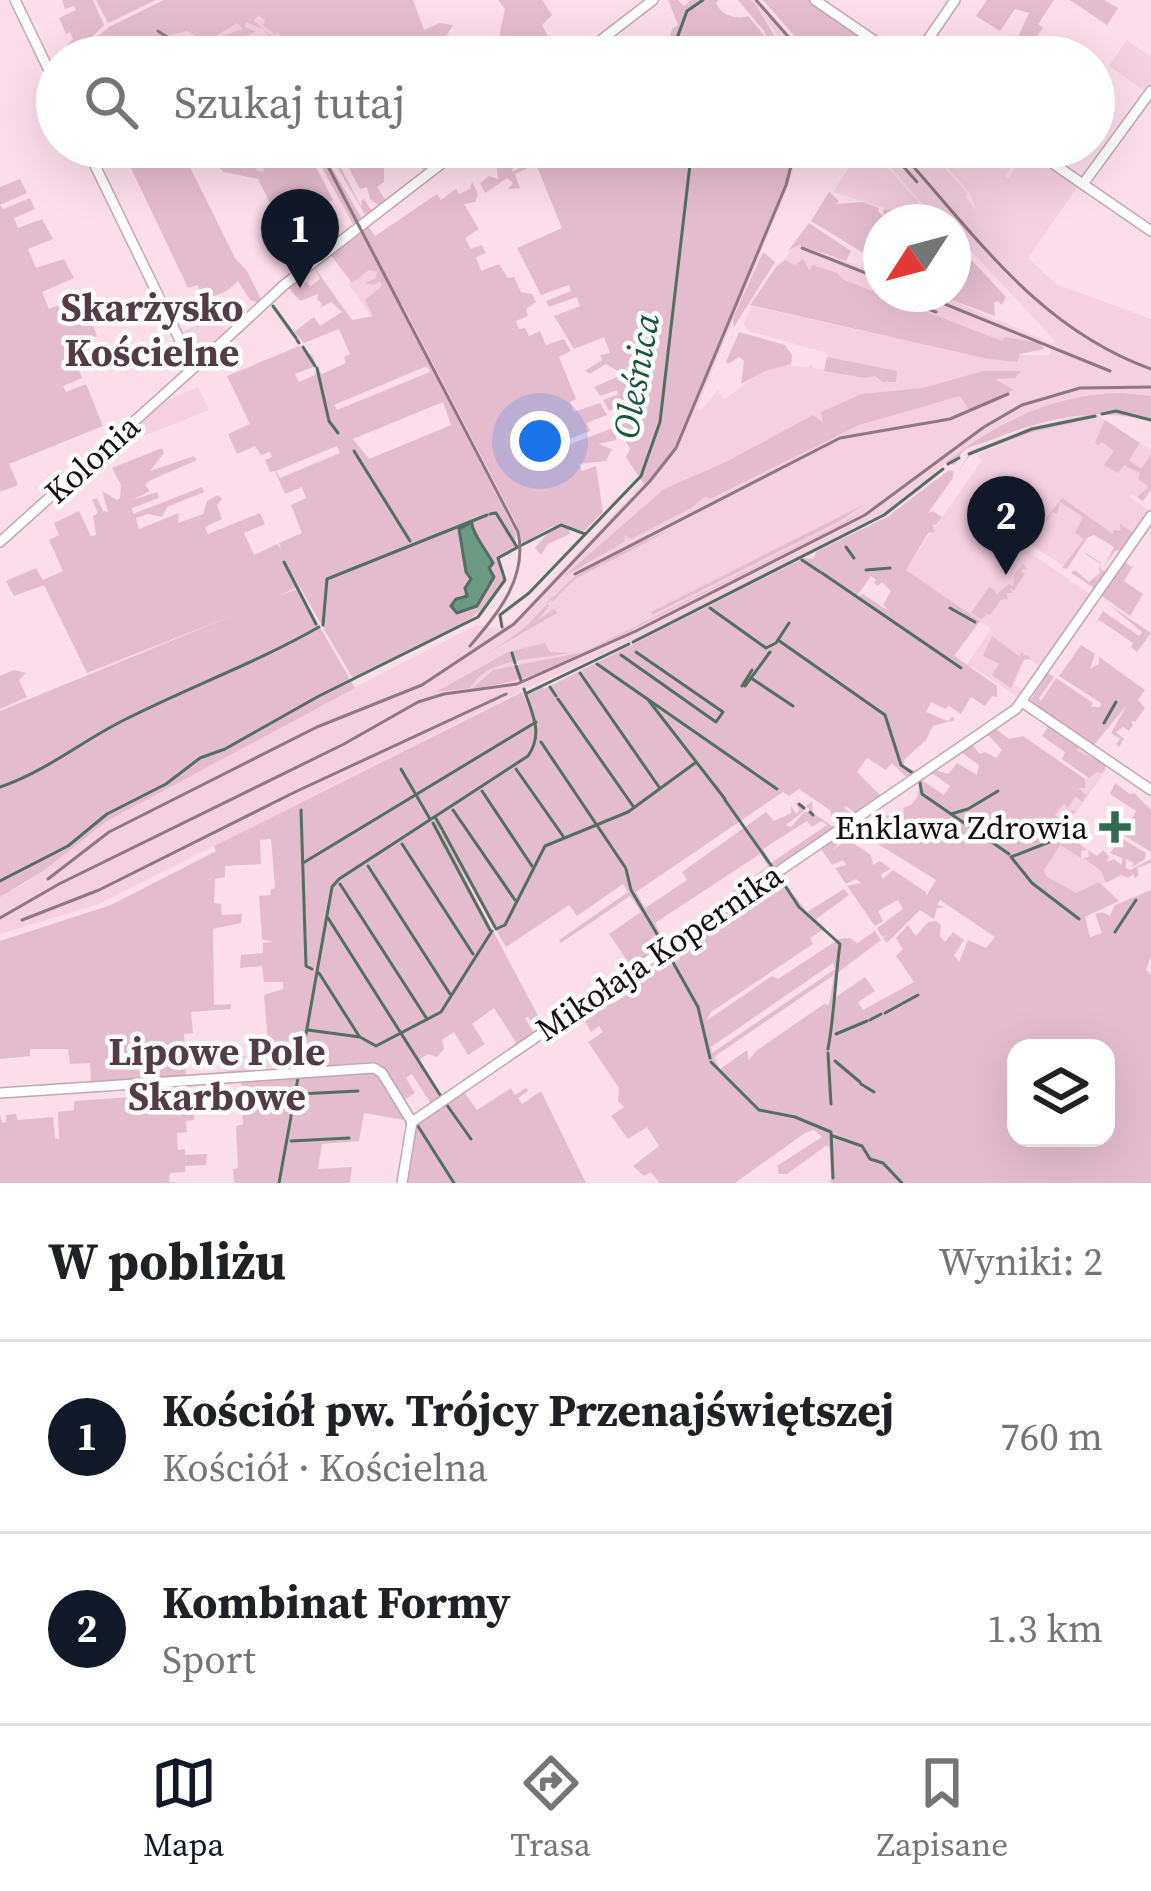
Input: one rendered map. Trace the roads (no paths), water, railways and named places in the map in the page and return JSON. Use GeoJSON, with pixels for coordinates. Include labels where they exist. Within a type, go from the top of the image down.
{"type":"FeatureCollection","features":[{"type":"Feature","properties":{"kind":"street"},"geometry":{"type":"LineString","coordinates":[[15,0],[36,44]]}},
{"type":"Feature","properties":{"kind":"street"},"geometry":{"type":"LineString","coordinates":[[606,36],[653,0]]}},
{"type":"Feature","properties":{"kind":"street"},"geometry":{"type":"LineString","coordinates":[[815,0],[867,36]]}},
{"type":"Feature","properties":{"kind":"street"},"geometry":{"type":"LineString","coordinates":[[930,36],[955,0]]}},
{"type":"Feature","properties":{"kind":"street"},"geometry":{"type":"LineString","coordinates":[[1115,140],[1151,91]]}},
{"type":"Feature","properties":{"kind":"street"},"geometry":{"type":"LineString","coordinates":[[97,168],[197,358]]}},
{"type":"Feature","properties":{"kind":"street","name":"Kolonia"},"geometry":{"type":"LineString","coordinates":[[0,542],[185,376],[197,358],[436,168]]}},
{"type":"Feature","properties":{"kind":"street"},"geometry":{"type":"LineString","coordinates":[[1059,168],[1151,231]]}},
{"type":"Feature","properties":{"kind":"street"},"geometry":{"type":"LineString","coordinates":[[1083,184],[1095,168]]}},
{"type":"Feature","properties":{"kind":"street"},"geometry":{"type":"LineString","coordinates":[[1151,516],[1022,702],[1151,790]]}},
{"type":"Feature","properties":{"kind":"street","name":"Mikołaja Kopernika"},"geometry":{"type":"LineString","coordinates":[[412,1122],[1022,702]]}},
{"type":"Feature","properties":{"kind":"street"},"geometry":{"type":"LineString","coordinates":[[0,1093],[378,1069],[412,1122],[402,1183]]}},
{"type":"Feature","properties":{"kind":"waterway","name":"Oleśnica"},"geometry":{"type":"LineString","coordinates":[[678,36],[687,11],[703,0]]}},
{"type":"Feature","properties":{"kind":"waterway","name":"Oleśnica"},"geometry":{"type":"LineString","coordinates":[[502,627],[500,615],[529,593],[641,476],[660,422],[690,168]]}},
{"type":"Feature","properties":{"kind":"waterway"},"geometry":{"type":"LineString","coordinates":[[273,306],[296,338]]}},
{"type":"Feature","properties":{"kind":"waterway"},"geometry":{"type":"LineString","coordinates":[[303,347],[315,366]]}},
{"type":"Feature","properties":{"kind":"waterway"},"geometry":{"type":"LineString","coordinates":[[317,368],[329,421],[338,433]]}},
{"type":"Feature","properties":{"kind":"waterway"},"geometry":{"type":"LineString","coordinates":[[1102,414],[1116,411],[1151,420]]}},
{"type":"Feature","properties":{"kind":"waterway"},"geometry":{"type":"LineString","coordinates":[[969,454],[1032,429],[1095,416]]}},
{"type":"Feature","properties":{"kind":"waterway"},"geometry":{"type":"LineString","coordinates":[[354,451],[410,541]]}},
{"type":"Feature","properties":{"kind":"waterway"},"geometry":{"type":"LineString","coordinates":[[948,464],[959,458]]}},
{"type":"Feature","properties":{"kind":"waterway"},"geometry":{"type":"LineString","coordinates":[[633,642],[884,515],[943,469]]}},
{"type":"Feature","properties":{"kind":"waterway"},"geometry":{"type":"LineString","coordinates":[[490,514],[496,513],[517,547]]}},
{"type":"Feature","properties":{"kind":"waterway"},"geometry":{"type":"LineString","coordinates":[[323,625],[327,579],[487,515]]}},
{"type":"Feature","properties":{"kind":"waterway"},"geometry":{"type":"LineString","coordinates":[[522,545],[561,525],[585,534]]}},
{"type":"Feature","properties":{"kind":"waterway"},"geometry":{"type":"LineString","coordinates":[[0,881],[68,846],[107,814],[166,784],[200,758],[478,617],[505,580],[498,558],[520,546]]}},
{"type":"Feature","properties":{"kind":"waterway"},"geometry":{"type":"LineString","coordinates":[[846,547],[854,558]]}},
{"type":"Feature","properties":{"kind":"waterway"},"geometry":{"type":"LineString","coordinates":[[802,560],[820,572]]}},
{"type":"Feature","properties":{"kind":"waterway"},"geometry":{"type":"LineString","coordinates":[[284,562],[316,624]]}},
{"type":"Feature","properties":{"kind":"waterway"},"geometry":{"type":"LineString","coordinates":[[866,570],[890,568]]}},
{"type":"Feature","properties":{"kind":"waterway"},"geometry":{"type":"LineString","coordinates":[[822,573],[961,668]]}},
{"type":"Feature","properties":{"kind":"waterway"},"geometry":{"type":"LineString","coordinates":[[710,608],[766,648],[776,643],[789,623]]}},
{"type":"Feature","properties":{"kind":"waterway"},"geometry":{"type":"LineString","coordinates":[[950,608],[975,622]]}},
{"type":"Feature","properties":{"kind":"waterway"},"geometry":{"type":"LineString","coordinates":[[0,787],[124,720],[319,627]]}},
{"type":"Feature","properties":{"kind":"waterway"},"geometry":{"type":"LineString","coordinates":[[778,640],[885,715],[901,765],[914,774]]}},
{"type":"Feature","properties":{"kind":"waterway"},"geometry":{"type":"LineString","coordinates":[[527,693],[629,644]]}},
{"type":"Feature","properties":{"kind":"waterway"},"geometry":{"type":"LineString","coordinates":[[621,655],[716,722],[723,712],[636,652]]}},
{"type":"Feature","properties":{"kind":"waterway"},"geometry":{"type":"LineString","coordinates":[[745,686],[770,652]]}},
{"type":"Feature","properties":{"kind":"waterway","name":"Oleśnica"},"geometry":{"type":"LineString","coordinates":[[512,653],[515,663]]}},
{"type":"Feature","properties":{"kind":"waterway"},"geometry":{"type":"LineString","coordinates":[[597,664],[777,789]]}},
{"type":"Feature","properties":{"kind":"waterway","name":"Oleśnica"},"geometry":{"type":"LineString","coordinates":[[516,666],[521,680]]}},
{"type":"Feature","properties":{"kind":"waterway"},"geometry":{"type":"LineString","coordinates":[[742,686],[752,670]]}},
{"type":"Feature","properties":{"kind":"waterway"},"geometry":{"type":"LineString","coordinates":[[580,673],[659,787]]}},
{"type":"Feature","properties":{"kind":"waterway"},"geometry":{"type":"LineString","coordinates":[[751,678],[793,706]]}},
{"type":"Feature","properties":{"kind":"waterway"},"geometry":{"type":"LineString","coordinates":[[550,687],[556,696]]}},
{"type":"Feature","properties":{"kind":"waterway","name":"Oleśnica"},"geometry":{"type":"LineString","coordinates":[[300,1068],[332,887],[528,756],[536,731],[524,689]]}},
{"type":"Feature","properties":{"kind":"waterway"},"geometry":{"type":"LineString","coordinates":[[558,699],[633,806]]}},
{"type":"Feature","properties":{"kind":"waterway"},"geometry":{"type":"LineString","coordinates":[[649,701],[725,799]]}},
{"type":"Feature","properties":{"kind":"waterway"},"geometry":{"type":"LineString","coordinates":[[1104,723],[1116,702]]}},
{"type":"Feature","properties":{"kind":"waterway"},"geometry":{"type":"LineString","coordinates":[[303,863],[536,722]]}},
{"type":"Feature","properties":{"kind":"waterway"},"geometry":{"type":"LineString","coordinates":[[541,742],[625,867]]}},
{"type":"Feature","properties":{"kind":"waterway"},"geometry":{"type":"LineString","coordinates":[[496,929],[505,925],[545,846],[628,812],[695,763]]}},
{"type":"Feature","properties":{"kind":"waterway"},"geometry":{"type":"LineString","coordinates":[[401,769],[430,819]]}},
{"type":"Feature","properties":{"kind":"waterway"},"geometry":{"type":"LineString","coordinates":[[516,769],[563,836]]}},
{"type":"Feature","properties":{"kind":"waterway"},"geometry":{"type":"LineString","coordinates":[[920,783],[922,794],[1009,854]]}},
{"type":"Feature","properties":{"kind":"waterway"},"geometry":{"type":"LineString","coordinates":[[482,791],[532,866]]}},
{"type":"Feature","properties":{"kind":"waterway"},"geometry":{"type":"LineString","coordinates":[[951,814],[998,791]]}},
{"type":"Feature","properties":{"kind":"waterway"},"geometry":{"type":"LineString","coordinates":[[725,800],[773,868]]}},
{"type":"Feature","properties":{"kind":"waterway"},"geometry":{"type":"LineString","coordinates":[[799,804],[804,808]]}},
{"type":"Feature","properties":{"kind":"waterway"},"geometry":{"type":"LineString","coordinates":[[301,810],[306,966],[312,969]]}},
{"type":"Feature","properties":{"kind":"waterway"},"geometry":{"type":"LineString","coordinates":[[453,810],[515,900]]}},
{"type":"Feature","properties":{"kind":"waterway"},"geometry":{"type":"LineString","coordinates":[[810,812],[813,815]]}},
{"type":"Feature","properties":{"kind":"waterway"},"geometry":{"type":"LineString","coordinates":[[435,817],[442,829]]}},
{"type":"Feature","properties":{"kind":"waterway"},"geometry":{"type":"LineString","coordinates":[[433,823],[490,930]]}},
{"type":"Feature","properties":{"kind":"waterway"},"geometry":{"type":"LineString","coordinates":[[443,831],[495,927]]}},
{"type":"Feature","properties":{"kind":"waterway"},"geometry":{"type":"LineString","coordinates":[[1057,839],[1011,857],[1032,883],[1079,919]]}},
{"type":"Feature","properties":{"kind":"waterway"},"geometry":{"type":"LineString","coordinates":[[402,844],[473,954]]}},
{"type":"Feature","properties":{"kind":"waterway"},"geometry":{"type":"LineString","coordinates":[[368,866],[450,994]]}},
{"type":"Feature","properties":{"kind":"waterway"},"geometry":{"type":"LineString","coordinates":[[626,869],[631,890],[663,944]]}},
{"type":"Feature","properties":{"kind":"waterway"},"geometry":{"type":"LineString","coordinates":[[778,875],[799,907],[840,944],[828,1049]]}},
{"type":"Feature","properties":{"kind":"waterway"},"geometry":{"type":"LineString","coordinates":[[340,884],[427,1019]]}},
{"type":"Feature","properties":{"kind":"waterway"},"geometry":{"type":"LineString","coordinates":[[1115,932],[1136,900]]}},
{"type":"Feature","properties":{"kind":"waterway"},"geometry":{"type":"LineString","coordinates":[[328,918],[442,1098]]}},
{"type":"Feature","properties":{"kind":"waterway"},"geometry":{"type":"LineString","coordinates":[[308,1030],[360,1037],[376,1046],[441,1012],[492,931]]}},
{"type":"Feature","properties":{"kind":"waterway"},"geometry":{"type":"LineString","coordinates":[[666,950],[698,1007],[710,1058]]}},
{"type":"Feature","properties":{"kind":"waterway"},"geometry":{"type":"LineString","coordinates":[[319,973],[359,1036]]}},
{"type":"Feature","properties":{"kind":"waterway"},"geometry":{"type":"LineString","coordinates":[[885,1013],[918,995]]}},
{"type":"Feature","properties":{"kind":"waterway"},"geometry":{"type":"LineString","coordinates":[[870,1020],[881,1014]]}},
{"type":"Feature","properties":{"kind":"waterway"},"geometry":{"type":"LineString","coordinates":[[836,1034],[867,1021]]}},
{"type":"Feature","properties":{"kind":"waterway"},"geometry":{"type":"LineString","coordinates":[[828,1053],[831,1104]]}},
{"type":"Feature","properties":{"kind":"waterway"},"geometry":{"type":"LineString","coordinates":[[835,1061],[860,1082]]}},
{"type":"Feature","properties":{"kind":"waterway"},"geometry":{"type":"LineString","coordinates":[[711,1062],[758,1109]]}},
{"type":"Feature","properties":{"kind":"waterway","name":"Oleśnica"},"geometry":{"type":"LineString","coordinates":[[279,1183],[298,1078]]}},
{"type":"Feature","properties":{"kind":"waterway"},"geometry":{"type":"LineString","coordinates":[[861,1084],[874,1092]]}},
{"type":"Feature","properties":{"kind":"waterway"},"geometry":{"type":"LineString","coordinates":[[299,1094],[358,1091]]}},
{"type":"Feature","properties":{"kind":"waterway"},"geometry":{"type":"LineString","coordinates":[[444,1101],[471,1139]]}},
{"type":"Feature","properties":{"kind":"waterway"},"geometry":{"type":"LineString","coordinates":[[759,1110],[795,1117],[831,1132],[833,1178]]}},
{"type":"Feature","properties":{"kind":"waterway"},"geometry":{"type":"LineString","coordinates":[[416,1123],[454,1183]]}},
{"type":"Feature","properties":{"kind":"waterway"},"geometry":{"type":"LineString","coordinates":[[833,1136],[862,1146],[870,1159],[883,1163],[902,1183]]}},
{"type":"Feature","properties":{"kind":"waterway"},"geometry":{"type":"LineString","coordinates":[[291,1141],[349,1138]]}},
{"type":"Feature","properties":{"kind":"railway"},"geometry":{"type":"LineString","coordinates":[[756,0],[788,36]]}},
{"type":"Feature","properties":{"kind":"railway"},"geometry":{"type":"LineString","coordinates":[[158,31],[166,36]]}},
{"type":"Feature","properties":{"kind":"railway"},"geometry":{"type":"LineString","coordinates":[[329,168],[518,532],[515,580],[470,646]]}},
{"type":"Feature","properties":{"kind":"railway"},"geometry":{"type":"LineString","coordinates":[[48,879],[109,832],[317,727],[422,685],[514,624],[676,448],[790,168]]}},
{"type":"Feature","properties":{"kind":"railway"},"geometry":{"type":"LineString","coordinates":[[905,168],[917,182]]}},
{"type":"Feature","properties":{"kind":"railway"},"geometry":{"type":"LineString","coordinates":[[915,168],[991,256],[1048,309],[1113,352],[1151,369]]}},
{"type":"Feature","properties":{"kind":"railway"},"geometry":{"type":"LineString","coordinates":[[802,248],[863,272]]}},
{"type":"Feature","properties":{"kind":"railway"},"geometry":{"type":"LineString","coordinates":[[964,312],[1110,371]]}},
{"type":"Feature","properties":{"kind":"railway"},"geometry":{"type":"LineString","coordinates":[[0,918],[418,702],[517,684],[636,631],[865,515],[984,427],[1022,405],[1080,388],[1151,387]]}},
{"type":"Feature","properties":{"kind":"railway"},"geometry":{"type":"LineString","coordinates":[[575,574],[840,438],[950,419],[1008,394]]}},
{"type":"Feature","properties":{"kind":"railway"},"geometry":{"type":"LineString","coordinates":[[22,920],[99,890],[506,694]]}},
{"type":"Feature","properties":{"kind":"place","name":"Kościół pw. Trójcy Przenajświętszej"},"geometry":{"type":"Point","coordinates":[300,288]}},
{"type":"Feature","properties":{"kind":"place","name":"Kombinat Formy"},"geometry":{"type":"Point","coordinates":[1006,575]}},
{"type":"Feature","properties":{"kind":"place","name":"Enklawa Zdrowia"},"geometry":{"type":"Point","coordinates":[1115,827]}},
{"type":"Feature","properties":{"kind":"district","name":"Skarżysko Kościelne"},"geometry":{"type":"Point","coordinates":[152,330]}},
{"type":"Feature","properties":{"kind":"district","name":"Lipowe Pole Skarbowe"},"geometry":{"type":"Point","coordinates":[217,1074]}}]}
